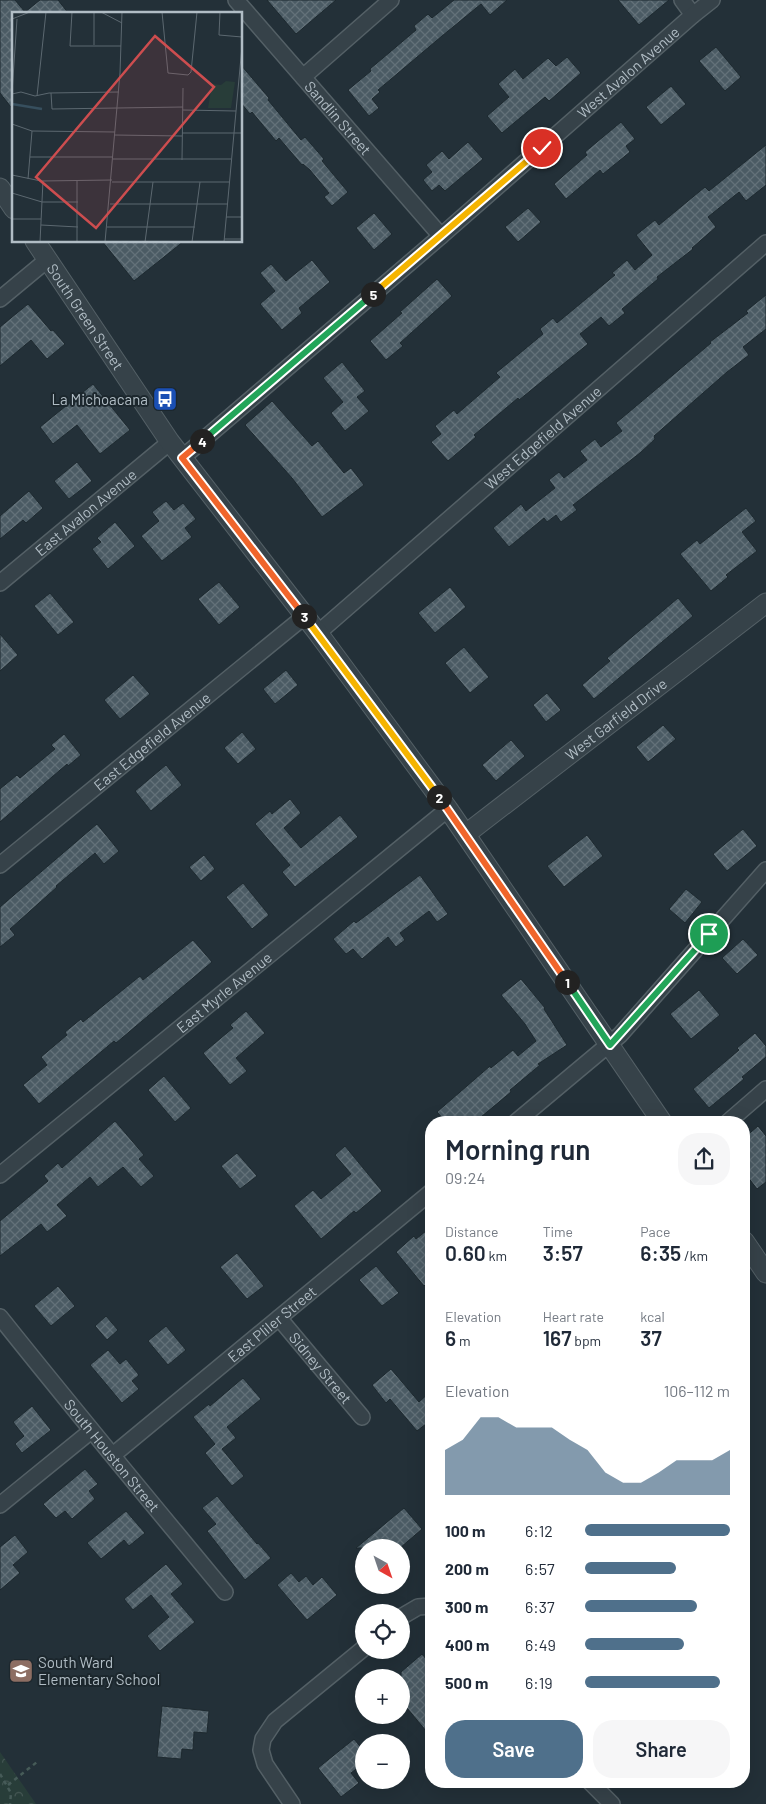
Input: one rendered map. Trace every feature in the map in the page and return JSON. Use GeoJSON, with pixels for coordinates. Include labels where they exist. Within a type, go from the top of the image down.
{"type":"FeatureCollection","features":[{"type":"Feature","properties":{"kind":"street","name":"Sandlin Street"},"geometry":{"type":"LineString","coordinates":[[236,0],[441,236]]}},
{"type":"Feature","properties":{"kind":"street"},"geometry":{"type":"LineString","coordinates":[[303,77],[391,0]]}},
{"type":"Feature","properties":{"kind":"street"},"geometry":{"type":"LineString","coordinates":[[682,0],[693,15]]}},
{"type":"Feature","properties":{"kind":"street","name":"West Avalon Avenue"},"geometry":{"type":"LineString","coordinates":[[182,458],[712,0]]}},
{"type":"Feature","properties":{"kind":"street"},"geometry":{"type":"LineString","coordinates":[[0,188],[12,206]]}},
{"type":"Feature","properties":{"kind":"street","name":"South Green Street"},"geometry":{"type":"LineString","coordinates":[[36,242],[170,442],[318,633],[466,834],[658,1116]]}},
{"type":"Feature","properties":{"kind":"street","name":"West Edgefield Avenue"},"geometry":{"type":"LineString","coordinates":[[318,633],[766,243]]}},
{"type":"Feature","properties":{"kind":"street"},"geometry":{"type":"LineString","coordinates":[[0,299],[47,260]]}},
{"type":"Feature","properties":{"kind":"street","name":"East Avalon Avenue"},"geometry":{"type":"LineString","coordinates":[[0,583],[170,442]]}},
{"type":"Feature","properties":{"kind":"street","name":"West Garfield Drive"},"geometry":{"type":"LineString","coordinates":[[466,834],[766,603]]}},
{"type":"Feature","properties":{"kind":"street","name":"East Edgefield Avenue"},"geometry":{"type":"LineString","coordinates":[[0,865],[304,616]]}},
{"type":"Feature","properties":{"kind":"street","name":"East Myrle Avenue"},"geometry":{"type":"LineString","coordinates":[[0,1175],[448,809]]}},
{"type":"Feature","properties":{"kind":"street"},"geometry":{"type":"LineString","coordinates":[[523,1116],[610,1045],[766,870]]}},
{"type":"Feature","properties":{"kind":"street"},"geometry":{"type":"LineString","coordinates":[[735,1116],[766,1090]]}},
{"type":"Feature","properties":{"kind":"street","name":"East Pliler Street"},"geometry":{"type":"LineString","coordinates":[[113,1455],[425,1197]]}},
{"type":"Feature","properties":{"kind":"street"},"geometry":{"type":"LineString","coordinates":[[750,1250],[766,1273]]}},
{"type":"Feature","properties":{"kind":"street","name":"South Houston Street"},"geometry":{"type":"LineString","coordinates":[[0,1317],[91,1431],[113,1455],[225,1592]]}},
{"type":"Feature","properties":{"kind":"street","name":"Sidney Street"},"geometry":{"type":"LineString","coordinates":[[279,1318],[362,1417]]}},
{"type":"Feature","properties":{"kind":"street"},"geometry":{"type":"LineString","coordinates":[[0,1505],[91,1431]]}},
{"type":"Feature","properties":{"kind":"street"},"geometry":{"type":"LineString","coordinates":[[410,1611],[418,1606],[425,1606]]}},
{"type":"Feature","properties":{"kind":"street"},"geometry":{"type":"LineString","coordinates":[[292,1804],[265,1764],[261,1750],[262,1738],[275,1721],[355,1655]]}},
{"type":"Feature","properties":{"kind":"street"},"geometry":{"type":"LineString","coordinates":[[596,1788],[612,1804]]}},
{"type":"Feature","properties":{"kind":"path"},"geometry":{"type":"LineString","coordinates":[[8,1784],[37,1762]]}},
{"type":"Feature","properties":{"kind":"path"},"geometry":{"type":"LineString","coordinates":[[0,1774],[12,1793],[10,1804]]}},
{"type":"Feature","properties":{"kind":"green space"},"geometry":{"type":"Polygon","coordinates":[[[0,1752],[36,1804],[0,1804],[0,1752]]]}},
{"type":"Feature","properties":{"kind":"building"},"geometry":{"type":"Polygon","coordinates":[[[0,0],[15,0],[25,12],[12,12],[12,108],[0,93],[0,0]]]}},
{"type":"Feature","properties":{"kind":"building"},"geometry":{"type":"Polygon","coordinates":[[[40,0],[58,0],[67,12],[25,12],[40,0]]]}},
{"type":"Feature","properties":{"kind":"building"},"geometry":{"type":"Polygon","coordinates":[[[267,0],[336,0],[296,34],[267,0]]]}},
{"type":"Feature","properties":{"kind":"building"},"geometry":{"type":"Polygon","coordinates":[[[454,0],[507,0],[490,15],[481,4],[442,36],[378,90],[380,92],[372,99],[379,108],[369,116],[348,90],[416,30],[414,26],[428,14],[432,18],[454,0]]]}},
{"type":"Feature","properties":{"kind":"building"},"geometry":{"type":"Polygon","coordinates":[[[618,0],[669,0],[639,25],[618,0]]]}},
{"type":"Feature","properties":{"kind":"building"},"geometry":{"type":"Polygon","coordinates":[[[716,47],[741,77],[725,91],[699,61],[716,47]]]}},
{"type":"Feature","properties":{"kind":"building"},"geometry":{"type":"Polygon","coordinates":[[[567,57],[581,73],[549,101],[545,97],[502,133],[487,116],[509,97],[498,84],[515,69],[523,79],[548,58],[556,66],[567,57]]]}},
{"type":"Feature","properties":{"kind":"building"},"geometry":{"type":"Polygon","coordinates":[[[242,66],[301,140],[305,137],[324,159],[322,161],[348,192],[332,206],[324,197],[329,193],[310,170],[302,165],[279,138],[276,141],[252,112],[250,114],[242,104],[242,66]]]}},
{"type":"Feature","properties":{"kind":"building"},"geometry":{"type":"Polygon","coordinates":[[[671,86],[686,104],[661,125],[646,107],[671,86]]]}},
{"type":"Feature","properties":{"kind":"building"},"geometry":{"type":"Polygon","coordinates":[[[621,122],[635,139],[626,146],[630,152],[603,174],[600,170],[566,199],[554,184],[587,155],[585,152],[621,122]]]}},
{"type":"Feature","properties":{"kind":"building"},"geometry":{"type":"Polygon","coordinates":[[[468,142],[483,159],[445,191],[439,185],[432,191],[423,180],[432,172],[426,165],[442,151],[449,159],[468,142]]]}},
{"type":"Feature","properties":{"kind":"building"},"geometry":{"type":"Polygon","coordinates":[[[766,145],[766,185],[746,201],[739,192],[708,217],[716,227],[622,309],[625,313],[609,326],[601,317],[580,334],[588,344],[519,400],[518,398],[474,435],[476,437],[448,461],[431,442],[441,434],[435,426],[454,410],[457,414],[500,377],[496,373],[543,334],[540,329],[553,318],[557,323],[615,275],[612,273],[627,260],[635,270],[652,255],[636,235],[655,220],[659,225],[705,187],[709,191],[766,145]]]}},
{"type":"Feature","properties":{"kind":"building"},"geometry":{"type":"Polygon","coordinates":[[[528,208],[541,222],[518,242],[505,227],[528,208]]]}},
{"type":"Feature","properties":{"kind":"building"},"geometry":{"type":"Polygon","coordinates":[[[374,213],[392,234],[374,250],[356,228],[374,213]]]}},
{"type":"Feature","properties":{"kind":"building"},"geometry":{"type":"Polygon","coordinates":[[[103,242],[183,242],[134,281],[103,242]]]}},
{"type":"Feature","properties":{"kind":"building"},"geometry":{"type":"Polygon","coordinates":[[[312,260],[330,282],[299,308],[302,313],[282,330],[260,304],[275,291],[260,273],[271,264],[286,281],[312,260]]]}},
{"type":"Feature","properties":{"kind":"building"},"geometry":{"type":"Polygon","coordinates":[[[437,279],[452,296],[400,343],[403,346],[386,360],[370,341],[437,279]]]}},
{"type":"Feature","properties":{"kind":"building"},"geometry":{"type":"Polygon","coordinates":[[[766,295],[766,329],[743,347],[749,355],[654,436],[655,439],[640,453],[573,505],[577,510],[561,522],[556,515],[547,522],[544,518],[509,547],[493,528],[521,504],[526,511],[555,488],[549,480],[559,472],[564,478],[587,460],[580,451],[595,439],[601,447],[622,431],[616,423],[710,342],[748,313],[746,311],[766,295]]]}},
{"type":"Feature","properties":{"kind":"building"},"geometry":{"type":"Polygon","coordinates":[[[28,304],[65,344],[47,359],[31,340],[0,366],[0,327],[28,304]]]}},
{"type":"Feature","properties":{"kind":"building"},"geometry":{"type":"Polygon","coordinates":[[[342,362],[365,391],[357,397],[369,411],[345,431],[331,413],[343,402],[323,378],[342,362]]]}},
{"type":"Feature","properties":{"kind":"building"},"geometry":{"type":"Polygon","coordinates":[[[93,384],[130,430],[100,454],[77,425],[53,444],[40,427],[93,384]]]}},
{"type":"Feature","properties":{"kind":"building"},"geometry":{"type":"Polygon","coordinates":[[[272,401],[312,446],[318,441],[344,473],[351,468],[364,485],[322,517],[292,478],[245,425],[272,401]]]}},
{"type":"Feature","properties":{"kind":"building"},"geometry":{"type":"Polygon","coordinates":[[[77,462],[92,481],[69,499],[54,481],[77,462]]]}},
{"type":"Feature","properties":{"kind":"building"},"geometry":{"type":"Polygon","coordinates":[[[29,491],[43,508],[26,523],[23,520],[0,539],[0,516],[29,491]]]}},
{"type":"Feature","properties":{"kind":"building"},"geometry":{"type":"Polygon","coordinates":[[[166,501],[174,510],[183,503],[196,519],[185,528],[192,537],[162,561],[141,536],[159,521],[152,512],[166,501]]]}},
{"type":"Feature","properties":{"kind":"building"},"geometry":{"type":"Polygon","coordinates":[[[746,508],[756,521],[742,532],[757,551],[726,575],[728,577],[711,591],[680,554],[697,540],[700,544],[746,508]]]}},
{"type":"Feature","properties":{"kind":"building"},"geometry":{"type":"Polygon","coordinates":[[[115,522],[135,546],[108,569],[92,549],[101,542],[97,538],[115,522]]]}},
{"type":"Feature","properties":{"kind":"building"},"geometry":{"type":"Polygon","coordinates":[[[219,582],[240,607],[219,625],[198,599],[219,582]]]}},
{"type":"Feature","properties":{"kind":"building"},"geometry":{"type":"Polygon","coordinates":[[[450,587],[466,607],[435,633],[418,613],[450,587]]]}},
{"type":"Feature","properties":{"kind":"building"},"geometry":{"type":"Polygon","coordinates":[[[50,593],[74,622],[58,635],[34,606],[50,593]]]}},
{"type":"Feature","properties":{"kind":"building"},"geometry":{"type":"Polygon","coordinates":[[[678,598],[693,616],[594,699],[582,685],[610,661],[607,658],[678,598]]]}},
{"type":"Feature","properties":{"kind":"building"},"geometry":{"type":"Polygon","coordinates":[[[0,634],[18,655],[0,671],[0,634]]]}},
{"type":"Feature","properties":{"kind":"building"},"geometry":{"type":"Polygon","coordinates":[[[464,647],[489,677],[470,693],[445,663],[464,647]]]}},
{"type":"Feature","properties":{"kind":"building"},"geometry":{"type":"Polygon","coordinates":[[[286,670],[298,685],[275,704],[263,689],[286,670]]]}},
{"type":"Feature","properties":{"kind":"building"},"geometry":{"type":"Polygon","coordinates":[[[133,675],[150,694],[120,719],[104,700],[133,675]]]}},
{"type":"Feature","properties":{"kind":"building"},"geometry":{"type":"Polygon","coordinates":[[[547,693],[561,710],[546,722],[533,705],[547,693]]]}},
{"type":"Feature","properties":{"kind":"building"},"geometry":{"type":"Polygon","coordinates":[[[663,725],[676,739],[648,762],[636,747],[663,725]]]}},
{"type":"Feature","properties":{"kind":"building"},"geometry":{"type":"Polygon","coordinates":[[[242,732],[256,749],[238,764],[224,748],[242,732]]]}},
{"type":"Feature","properties":{"kind":"building"},"geometry":{"type":"Polygon","coordinates":[[[64,734],[81,755],[68,766],[67,764],[0,822],[0,789],[17,775],[20,778],[55,749],[51,745],[64,734]]]}},
{"type":"Feature","properties":{"kind":"building"},"geometry":{"type":"Polygon","coordinates":[[[511,740],[525,756],[496,781],[482,765],[511,740]]]}},
{"type":"Feature","properties":{"kind":"building"},"geometry":{"type":"Polygon","coordinates":[[[166,765],[182,785],[151,811],[135,791],[166,765]]]}},
{"type":"Feature","properties":{"kind":"building"},"geometry":{"type":"Polygon","coordinates":[[[290,799],[301,813],[284,828],[301,848],[340,815],[358,837],[295,887],[282,872],[290,865],[255,824],[270,811],[272,814],[290,799]]]}},
{"type":"Feature","properties":{"kind":"building"},"geometry":{"type":"Polygon","coordinates":[[[97,824],[119,851],[104,864],[95,853],[10,929],[15,935],[0,947],[0,907],[97,824]]]}},
{"type":"Feature","properties":{"kind":"building"},"geometry":{"type":"Polygon","coordinates":[[[743,829],[757,846],[727,871],[713,854],[743,829]]]}},
{"type":"Feature","properties":{"kind":"building"},"geometry":{"type":"Polygon","coordinates":[[[587,835],[603,856],[564,887],[547,866],[587,835]]]}},
{"type":"Feature","properties":{"kind":"building"},"geometry":{"type":"Polygon","coordinates":[[[204,855],[215,869],[201,881],[189,867],[204,855]]]}},
{"type":"Feature","properties":{"kind":"building"},"geometry":{"type":"Polygon","coordinates":[[[420,875],[448,914],[437,922],[429,911],[400,933],[405,940],[396,947],[388,937],[362,959],[353,949],[346,954],[333,939],[354,921],[356,923],[420,875]]]}},
{"type":"Feature","properties":{"kind":"building"},"geometry":{"type":"Polygon","coordinates":[[[243,883],[269,915],[252,929],[226,897],[243,883]]]}},
{"type":"Feature","properties":{"kind":"building"},"geometry":{"type":"Polygon","coordinates":[[[686,889],[702,902],[685,923],[669,909],[686,889]]]}},
{"type":"Feature","properties":{"kind":"building"},"geometry":{"type":"Polygon","coordinates":[[[743,939],[758,955],[737,974],[722,958],[743,939]]]}},
{"type":"Feature","properties":{"kind":"building"},"geometry":{"type":"Polygon","coordinates":[[[193,940],[212,962],[116,1043],[114,1041],[39,1104],[23,1085],[47,1065],[41,1057],[67,1035],[65,1032],[81,1019],[83,1022],[140,976],[143,980],[193,940]]]}},
{"type":"Feature","properties":{"kind":"building"},"geometry":{"type":"Polygon","coordinates":[[[521,979],[545,1008],[567,1045],[538,1064],[540,1065],[482,1116],[441,1116],[437,1112],[490,1066],[491,1068],[513,1050],[518,1056],[536,1041],[525,1024],[501,995],[521,979]]]}},
{"type":"Feature","properties":{"kind":"building"},"geometry":{"type":"Polygon","coordinates":[[[699,990],[720,1015],[691,1039],[670,1014],[699,990]]]}},
{"type":"Feature","properties":{"kind":"building"},"geometry":{"type":"Polygon","coordinates":[[[246,1011],[265,1033],[236,1058],[247,1071],[230,1085],[203,1053],[233,1028],[230,1025],[246,1011]]]}},
{"type":"Feature","properties":{"kind":"building"},"geometry":{"type":"Polygon","coordinates":[[[755,1033],[766,1046],[766,1057],[742,1077],[744,1079],[709,1108],[693,1089],[739,1050],[737,1048],[755,1033]]]}},
{"type":"Feature","properties":{"kind":"building"},"geometry":{"type":"Polygon","coordinates":[[[164,1076],[191,1108],[175,1122],[148,1090],[164,1076]]]}},
{"type":"Feature","properties":{"kind":"building"},"geometry":{"type":"Polygon","coordinates":[[[115,1121],[144,1155],[139,1159],[154,1176],[141,1187],[123,1167],[98,1187],[90,1177],[57,1205],[67,1216],[47,1232],[41,1224],[0,1256],[0,1221],[48,1181],[44,1176],[58,1163],[62,1168],[115,1121]]]}},
{"type":"Feature","properties":{"kind":"building"},"geometry":{"type":"Polygon","coordinates":[[[758,1126],[766,1136],[766,1182],[757,1189],[750,1180],[750,1133],[758,1126]]]}},
{"type":"Feature","properties":{"kind":"building"},"geometry":{"type":"Polygon","coordinates":[[[345,1146],[382,1191],[356,1213],[354,1211],[321,1239],[294,1206],[313,1190],[321,1199],[351,1174],[335,1155],[345,1146]]]}},
{"type":"Feature","properties":{"kind":"building"},"geometry":{"type":"Polygon","coordinates":[[[237,1153],[257,1176],[240,1189],[221,1166],[237,1153]]]}},
{"type":"Feature","properties":{"kind":"building"},"geometry":{"type":"Polygon","coordinates":[[[425,1232],[424,1286],[396,1252],[414,1236],[416,1239],[425,1232]]]}},
{"type":"Feature","properties":{"kind":"building"},"geometry":{"type":"Polygon","coordinates":[[[237,1253],[264,1286],[247,1299],[220,1267],[237,1253]]]}},
{"type":"Feature","properties":{"kind":"building"},"geometry":{"type":"Polygon","coordinates":[[[376,1266],[399,1293],[382,1306],[359,1280],[376,1266]]]}},
{"type":"Feature","properties":{"kind":"building"},"geometry":{"type":"Polygon","coordinates":[[[58,1286],[75,1306],[51,1326],[34,1306],[58,1286]]]}},
{"type":"Feature","properties":{"kind":"building"},"geometry":{"type":"Polygon","coordinates":[[[106,1316],[118,1330],[107,1340],[95,1326],[106,1316]]]}},
{"type":"Feature","properties":{"kind":"building"},"geometry":{"type":"Polygon","coordinates":[[[166,1326],[186,1350],[168,1365],[148,1341],[166,1326]]]}},
{"type":"Feature","properties":{"kind":"building"},"geometry":{"type":"Polygon","coordinates":[[[108,1350],[120,1364],[126,1359],[139,1375],[132,1381],[139,1389],[122,1403],[90,1365],[108,1350]]]}},
{"type":"Feature","properties":{"kind":"building"},"geometry":{"type":"Polygon","coordinates":[[[391,1369],[419,1402],[425,1396],[425,1425],[417,1431],[390,1399],[386,1403],[372,1385],[391,1369]]]}},
{"type":"Feature","properties":{"kind":"building"},"geometry":{"type":"Polygon","coordinates":[[[243,1378],[261,1399],[227,1427],[236,1438],[222,1449],[244,1476],[232,1486],[205,1453],[215,1444],[193,1417],[209,1404],[210,1406],[243,1378]]]}},
{"type":"Feature","properties":{"kind":"building"},"geometry":{"type":"Polygon","coordinates":[[[32,1406],[51,1430],[22,1453],[15,1444],[24,1436],[13,1422],[32,1406]]]}},
{"type":"Feature","properties":{"kind":"building"},"geometry":{"type":"Polygon","coordinates":[[[85,1469],[98,1484],[89,1491],[95,1499],[72,1519],[65,1511],[56,1518],[43,1504],[85,1469]]]}},
{"type":"Feature","properties":{"kind":"building"},"geometry":{"type":"Polygon","coordinates":[[[217,1496],[271,1558],[245,1580],[207,1531],[216,1524],[202,1508],[217,1496]]]}},
{"type":"Feature","properties":{"kind":"building"},"geometry":{"type":"Polygon","coordinates":[[[404,1508],[422,1529],[410,1539],[367,1539],[404,1508]]]}},
{"type":"Feature","properties":{"kind":"building"},"geometry":{"type":"Polygon","coordinates":[[[126,1511],[145,1533],[129,1546],[124,1540],[101,1559],[87,1543],[126,1511]]]}},
{"type":"Feature","properties":{"kind":"building"},"geometry":{"type":"Polygon","coordinates":[[[15,1535],[28,1552],[13,1565],[20,1573],[0,1590],[0,1547],[15,1535]]]}},
{"type":"Feature","properties":{"kind":"building"},"geometry":{"type":"Polygon","coordinates":[[[166,1564],[183,1584],[171,1594],[195,1622],[160,1651],[147,1636],[169,1617],[151,1595],[133,1610],[124,1599],[166,1564]]]}},
{"type":"Feature","properties":{"kind":"building"},"geometry":{"type":"Polygon","coordinates":[[[291,1573],[299,1582],[306,1576],[313,1585],[322,1577],[337,1595],[307,1620],[277,1585],[291,1573]]]}},
{"type":"Feature","properties":{"kind":"building"},"geometry":{"type":"Polygon","coordinates":[[[422,1654],[425,1658],[425,1730],[410,1712],[410,1669],[404,1669],[422,1654]]]}},
{"type":"Feature","properties":{"kind":"building"},"geometry":{"type":"Polygon","coordinates":[[[162,1706],[209,1711],[207,1733],[194,1732],[193,1750],[182,1749],[181,1759],[157,1757],[162,1706]]]}},
{"type":"Feature","properties":{"kind":"building"},"geometry":{"type":"Polygon","coordinates":[[[354,1739],[355,1740],[355,1770],[351,1773],[355,1778],[355,1786],[341,1797],[318,1768],[354,1739]]]}},
{"type":"Feature","properties":{"kind":"place","name":"La Michoacana"},"geometry":{"type":"Point","coordinates":[165,399]}},
{"type":"Feature","properties":{"kind":"place","name":"South Ward Elementary School"},"geometry":{"type":"Point","coordinates":[21,1671]}},
{"type":"Feature","properties":{"kind":"route"},"geometry":{"type":"LineString","coordinates":[[542,148],[182,458],[318,633],[448,809],[610,1045],[709,934]]}}]}
